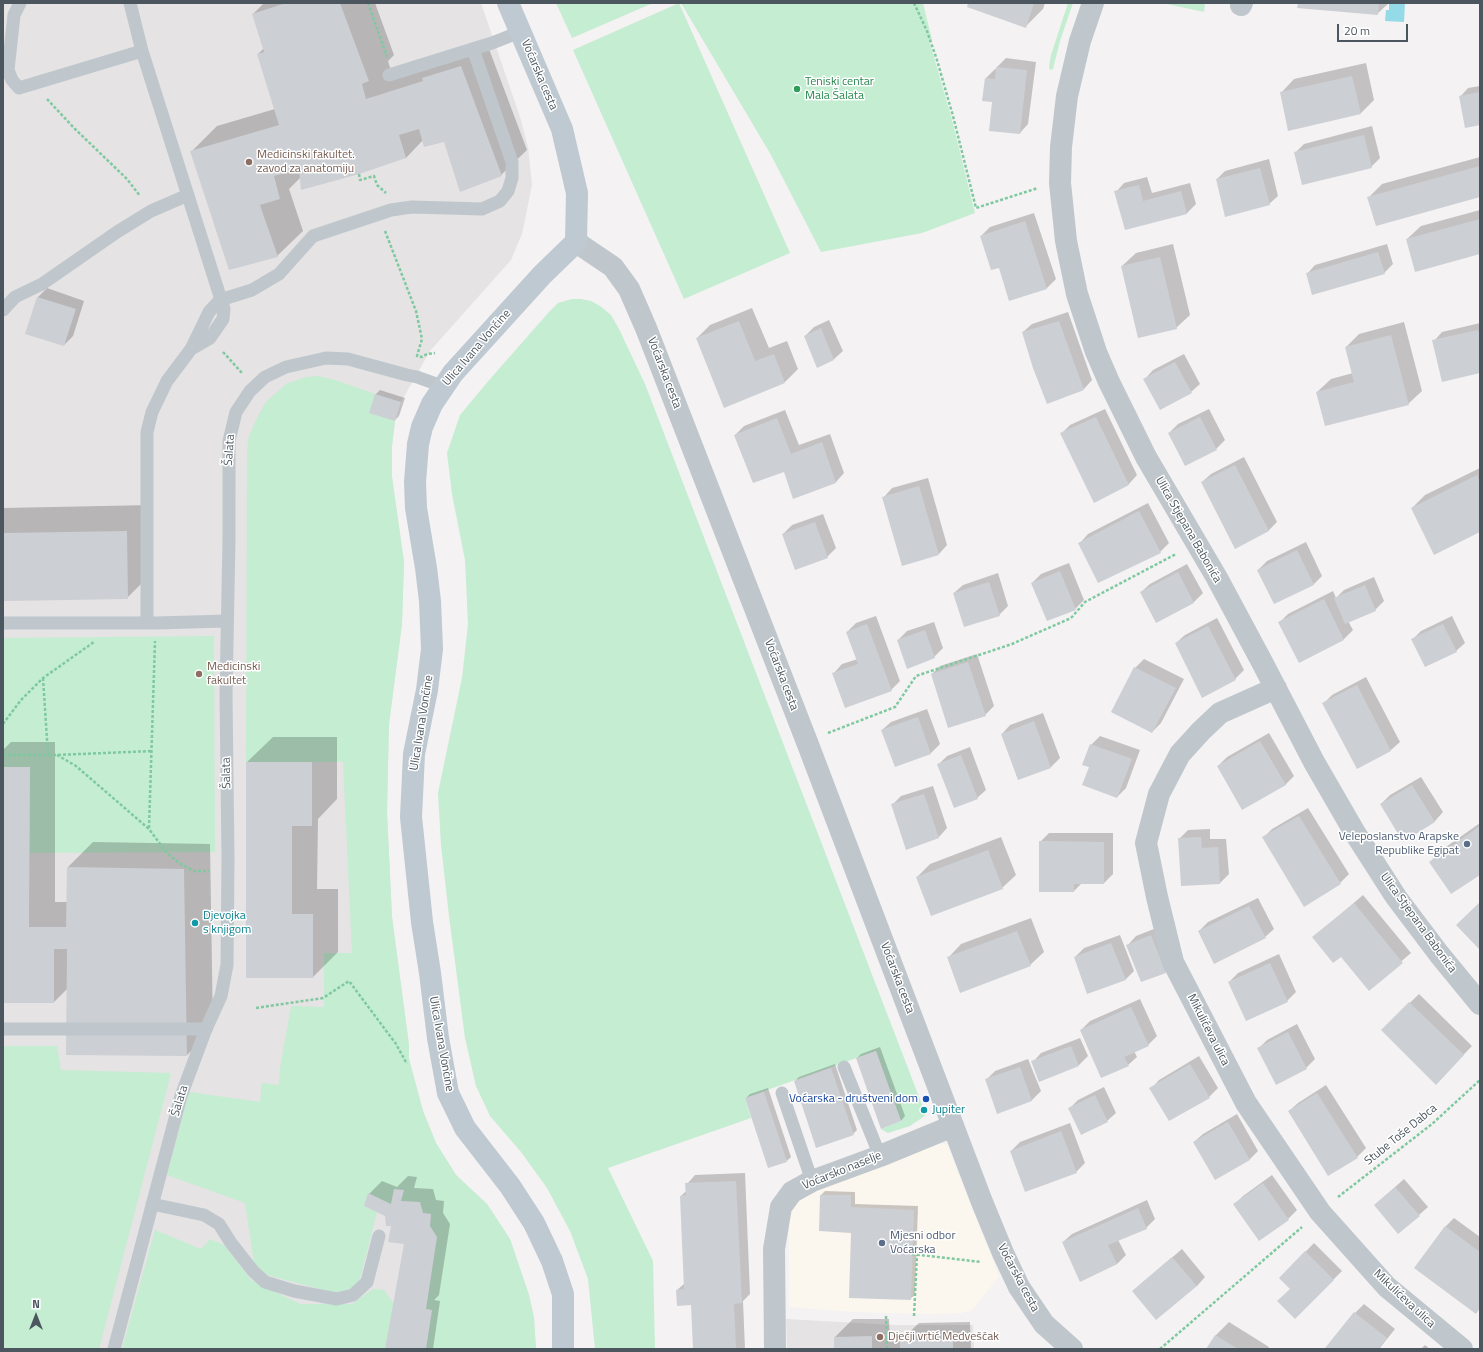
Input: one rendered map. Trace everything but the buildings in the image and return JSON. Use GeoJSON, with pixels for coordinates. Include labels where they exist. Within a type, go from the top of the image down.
{"type":"FeatureCollection","features":[{"type":"Feature","properties":{"kind":"main road","name":"Voćarska cesta"},"geometry":{"type":"LineString","coordinates":[[508,3],[562,129],[577,193],[576,242]]}},
{"type":"Feature","properties":{"kind":"main road","name":"Ulica Ivana Vončine"},"geometry":{"type":"LineString","coordinates":[[563,1349],[563,1294],[552,1261],[534,1223],[510,1186],[466,1128],[448,1093],[438,1038],[422,922],[411,817],[414,754],[427,690],[432,649],[432,631],[426,568],[416,508],[415,482],[417,451],[422,427],[442,386],[468,354],[542,275],[576,242]]}},
{"type":"Feature","properties":{"kind":"street","name":"Ulica Stjepana Babonića"},"geometry":{"type":"LineString","coordinates":[[1093,3],[1080,41],[1067,96],[1061,146],[1060,183],[1066,241],[1078,294],[1096,352],[1146,457],[1217,578],[1314,762],[1347,820],[1396,897],[1439,954],[1480,1004]]}},
{"type":"Feature","properties":{"kind":"street","name":"Voćarska cesta"},"geometry":{"type":"LineString","coordinates":[[576,242],[613,267],[629,289],[646,328],[807,742],[953,1126],[1003,1253],[1019,1287],[1044,1324],[1072,1349]]}},
{"type":"Feature","properties":{"kind":"street","name":"Mikulićeva ulica"},"geometry":{"type":"LineString","coordinates":[[1276,688],[1220,713],[1201,730],[1180,754],[1159,794],[1146,843],[1157,897],[1173,962],[1246,1103],[1320,1212],[1388,1287],[1432,1326],[1462,1349]]}},
{"type":"Feature","properties":{"kind":"street","name":"Voćarsko naselje"},"geometry":{"type":"LineString","coordinates":[[775,1349],[774,1249],[781,1207],[792,1192],[812,1181],[880,1156],[953,1126]]}},
{"type":"Feature","properties":{"kind":"lane"},"geometry":{"type":"LineString","coordinates":[[20,3],[14,15],[8,70],[12,80],[19,88],[142,51]]}},
{"type":"Feature","properties":{"kind":"lane"},"geometry":{"type":"LineString","coordinates":[[130,3],[142,51],[224,309],[223,319],[210,338],[191,349]]}},
{"type":"Feature","properties":{"kind":"lane"},"geometry":{"type":"LineString","coordinates":[[391,75],[473,49],[520,32]]}},
{"type":"Feature","properties":{"kind":"lane"},"geometry":{"type":"LineString","coordinates":[[152,623],[147,432],[152,412],[167,381],[191,349],[209,312],[220,300],[252,290],[278,274],[313,236],[391,210],[412,207],[482,209],[500,201],[508,191],[512,178],[512,162],[473,49]]}},
{"type":"Feature","properties":{"kind":"lane"},"geometry":{"type":"LineString","coordinates":[[3,310],[15,297],[42,284],[117,232],[151,211],[188,195]]}},
{"type":"Feature","properties":{"kind":"lane","name":"Šalata"},"geometry":{"type":"LineString","coordinates":[[114,1349],[181,1096],[206,1029],[221,996],[227,964],[228,870],[226,694],[229,540],[228,441],[236,412],[254,387],[265,377],[286,367],[326,358],[348,360],[402,374],[417,376],[442,386]]}},
{"type":"Feature","properties":{"kind":"lane"},"geometry":{"type":"LineString","coordinates":[[3,624],[227,621]]}},
{"type":"Feature","properties":{"kind":"lane"},"geometry":{"type":"LineString","coordinates":[[3,1029],[206,1029]]}},
{"type":"Feature","properties":{"kind":"lane"},"geometry":{"type":"LineString","coordinates":[[844,1067],[880,1156]]}},
{"type":"Feature","properties":{"kind":"lane"},"geometry":{"type":"LineString","coordinates":[[782,1093],[812,1181]]}},
{"type":"Feature","properties":{"kind":"lane"},"geometry":{"type":"LineString","coordinates":[[152,1204],[204,1215],[219,1224],[231,1243],[253,1271],[266,1282],[294,1291],[337,1299],[353,1296],[367,1282],[379,1236]]}},
{"type":"Feature","properties":{"kind":"path"},"geometry":{"type":"LineString","coordinates":[[368,3],[391,75]]}},
{"type":"Feature","properties":{"kind":"path"},"geometry":{"type":"LineString","coordinates":[[914,3],[928,31],[937,60],[953,116],[976,208],[1032,189]]}},
{"type":"Feature","properties":{"kind":"path"},"geometry":{"type":"LineString","coordinates":[[32,84],[75,129],[127,179],[151,211]]}},
{"type":"Feature","properties":{"kind":"path"},"geometry":{"type":"LineString","coordinates":[[358,174],[360,180],[374,176],[377,185]]}},
{"type":"Feature","properties":{"kind":"path"},"geometry":{"type":"LineString","coordinates":[[378,214],[416,311],[422,339],[417,356],[422,357],[427,354],[435,353]]}},
{"type":"Feature","properties":{"kind":"path"},"geometry":{"type":"LineString","coordinates":[[210,338],[254,387]]}},
{"type":"Feature","properties":{"kind":"path"},"geometry":{"type":"LineString","coordinates":[[827,734],[895,708],[916,676],[1012,644],[1071,618],[1085,602],[1176,554]]}},
{"type":"Feature","properties":{"kind":"path"},"geometry":{"type":"LineString","coordinates":[[3,724],[21,700],[43,678],[90,646],[116,623]]}},
{"type":"Feature","properties":{"kind":"path"},"geometry":{"type":"LineString","coordinates":[[149,829],[152,751],[152,623]]}},
{"type":"Feature","properties":{"kind":"path"},"geometry":{"type":"LineString","coordinates":[[43,678],[48,755]]}},
{"type":"Feature","properties":{"kind":"path"},"geometry":{"type":"LineString","coordinates":[[3,755],[57,755],[152,751]]}},
{"type":"Feature","properties":{"kind":"path"},"geometry":{"type":"LineString","coordinates":[[57,755],[76,766],[149,829],[166,852],[179,863],[194,871],[228,870]]}},
{"type":"Feature","properties":{"kind":"path"},"geometry":{"type":"LineString","coordinates":[[256,1008],[323,998],[349,981],[396,1044],[407,1064]]}},
{"type":"Feature","properties":{"kind":"path","name":"Stube Toše Dabca"},"geometry":{"type":"LineString","coordinates":[[1337,1198],[1432,1124],[1480,1080]]}},
{"type":"Feature","properties":{"kind":"path"},"geometry":{"type":"LineString","coordinates":[[1160,1349],[1307,1223]]}},
{"type":"Feature","properties":{"kind":"path"},"geometry":{"type":"LineString","coordinates":[[912,1254],[980,1261],[985,1264]]}},
{"type":"Feature","properties":{"kind":"path"},"geometry":{"type":"LineString","coordinates":[[914,1316],[917,1255]]}},
{"type":"Feature","properties":{"kind":"path"},"geometry":{"type":"LineString","coordinates":[[886,1316],[887,1349]]}},
{"type":"Feature","properties":{"kind":"shaded area","name":"Medicinski fakultet"},"geometry":{"type":"Polygon","coordinates":[[[3,3],[481,3],[520,117],[528,147],[532,185],[522,234],[511,260],[430,351],[401,402],[395,421],[392,446],[392,477],[404,562],[402,624],[389,724],[387,812],[392,917],[409,1045],[409,1059],[423,1111],[436,1143],[456,1175],[487,1204],[510,1239],[529,1295],[534,1318],[536,1349],[3,1349],[3,3]]]}},
{"type":"Feature","properties":{"kind":"shaded area"},"geometry":{"type":"Polygon","coordinates":[[[941,1143],[947,1145],[999,1276],[975,1307],[970,1311],[961,1313],[929,1314],[855,1312],[789,1307],[789,1210],[795,1199],[941,1143]]]}},
{"type":"Feature","properties":{"kind":"shaded area","name":"Dječji vrtić Medveščak"},"geometry":{"type":"Polygon","coordinates":[[[786,1319],[894,1325],[973,1325],[974,1349],[787,1349],[786,1319]]]}},
{"type":"Feature","properties":{"kind":"green space"},"geometry":{"type":"Polygon","coordinates":[[[556,3],[653,3],[572,38],[556,3]]]}},
{"type":"Feature","properties":{"kind":"green space"},"geometry":{"type":"Polygon","coordinates":[[[679,3],[790,253],[684,299],[573,50],[679,3]]]}},
{"type":"Feature","properties":{"kind":"green space"},"geometry":{"type":"Polygon","coordinates":[[[681,3],[923,3],[932,40],[929,40],[951,116],[975,213],[922,233],[821,252],[771,155],[681,3]]]}},
{"type":"Feature","properties":{"kind":"green space"},"geometry":{"type":"Polygon","coordinates":[[[1068,3],[1073,3],[1060,41],[1053,69],[1050,70],[1051,55],[1068,3]]]}},
{"type":"Feature","properties":{"kind":"green space"},"geometry":{"type":"Polygon","coordinates":[[[1162,3],[1205,3],[1204,12],[1162,3]]]}},
{"type":"Feature","properties":{"kind":"green space"},"geometry":{"type":"Polygon","coordinates":[[[572,299],[591,301],[611,315],[645,384],[926,1115],[910,1126],[888,1133],[881,1129],[901,1121],[876,1051],[745,1098],[751,1118],[608,1168],[653,1261],[655,1349],[595,1349],[588,1279],[570,1231],[547,1188],[521,1152],[490,1116],[476,1086],[465,1038],[441,845],[438,793],[462,678],[468,624],[465,560],[452,494],[447,453],[460,415],[549,312],[558,303],[572,299]]]}},
{"type":"Feature","properties":{"kind":"green space"},"geometry":{"type":"Polygon","coordinates":[[[318,376],[335,380],[375,394],[370,413],[395,421],[392,446],[392,477],[404,562],[402,624],[389,724],[387,812],[392,917],[409,1045],[409,1059],[423,1111],[436,1143],[456,1175],[487,1204],[510,1239],[529,1295],[534,1318],[536,1349],[426,1349],[432,1310],[426,1309],[437,1237],[430,1226],[431,1214],[423,1213],[420,1202],[401,1201],[404,1190],[394,1190],[391,1204],[368,1194],[364,1206],[377,1212],[360,1279],[352,1288],[335,1293],[267,1275],[254,1263],[245,1203],[167,1175],[189,1092],[260,1102],[262,1083],[279,1085],[280,1068],[291,1006],[324,1007],[324,953],[352,953],[343,762],[246,762],[247,451],[249,436],[266,402],[286,384],[306,377],[318,376]]]}},
{"type":"Feature","properties":{"kind":"green space"},"geometry":{"type":"Polygon","coordinates":[[[214,636],[215,852],[30,853],[30,767],[3,767],[3,638],[214,636]]]}},
{"type":"Feature","properties":{"kind":"green space"},"geometry":{"type":"Polygon","coordinates":[[[3,1046],[57,1046],[61,1070],[171,1073],[99,1349],[3,1349],[3,1046]]]}},
{"type":"Feature","properties":{"kind":"green space"},"geometry":{"type":"Polygon","coordinates":[[[155,1230],[201,1249],[210,1239],[224,1245],[251,1280],[300,1304],[352,1304],[373,1289],[384,1290],[394,1304],[385,1349],[122,1349],[155,1230]]]}},
{"type":"Feature","properties":{"kind":"water"},"geometry":{"type":"Polygon","coordinates":[[[1389,3],[1405,3],[1404,22],[1385,21],[1386,10],[1389,10],[1389,3]]]}},
{"type":"Feature","properties":{"kind":"place","name":"Teniski centar Mala Šalata"},"geometry":{"type":"Point","coordinates":[797,89]}},
{"type":"Feature","properties":{"kind":"place","name":"Medicinski fakultet. zavod za anatomiju"},"geometry":{"type":"Point","coordinates":[249,162]}},
{"type":"Feature","properties":{"kind":"place","name":"Medicinski fakultet"},"geometry":{"type":"Point","coordinates":[199,674]}},
{"type":"Feature","properties":{"kind":"place","name":"Veleposlanstvo Arapske Republike Egipat"},"geometry":{"type":"Point","coordinates":[1467,844]}},
{"type":"Feature","properties":{"kind":"place","name":"Djevojka s knjigom"},"geometry":{"type":"Point","coordinates":[195,923]}},
{"type":"Feature","properties":{"kind":"place","name":"Voćarska - društveni dom"},"geometry":{"type":"Point","coordinates":[926,1099]}},
{"type":"Feature","properties":{"kind":"place","name":"Jupiter"},"geometry":{"type":"Point","coordinates":[924,1110]}},
{"type":"Feature","properties":{"kind":"place","name":"Mjesni odbor Voćarska"},"geometry":{"type":"Point","coordinates":[882,1243]}},
{"type":"Feature","properties":{"kind":"place","name":"Dječji vrtić Medveščak"},"geometry":{"type":"Point","coordinates":[880,1337]}}]}
